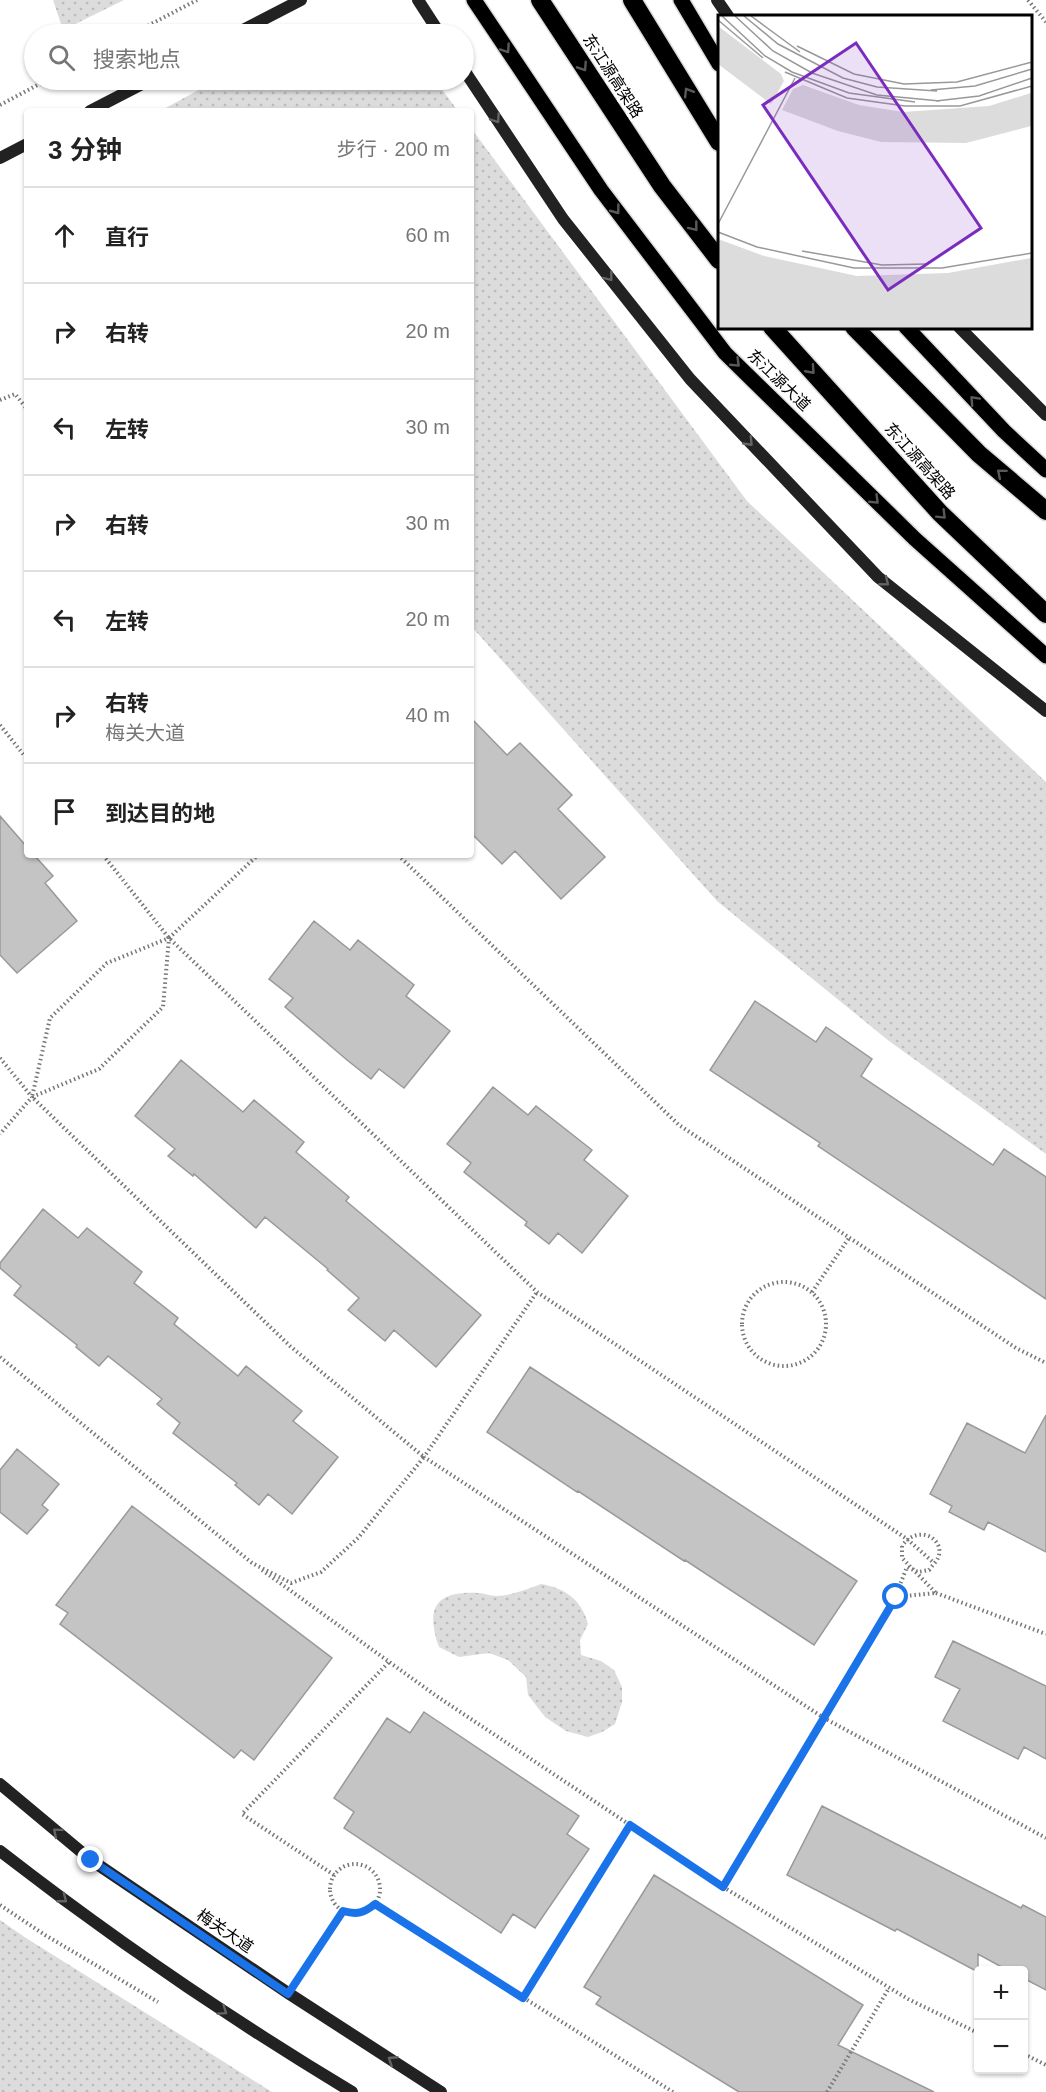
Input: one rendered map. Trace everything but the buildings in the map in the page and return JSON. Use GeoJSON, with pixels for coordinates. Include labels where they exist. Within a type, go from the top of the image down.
{"type":"FeatureCollection","features":[{"type":"Feature","properties":{"kind":"highway","name":"东江源高架路"},"geometry":{"type":"LineString","coordinates":[[540,0],[662,186],[718,259]]}},
{"type":"Feature","properties":{"kind":"highway"},"geometry":{"type":"LineString","coordinates":[[632,0],[718,140]]}},
{"type":"Feature","properties":{"kind":"highway","name":"东江源高架路"},"geometry":{"type":"LineString","coordinates":[[773,328],[940,513],[1046,614]]}},
{"type":"Feature","properties":{"kind":"highway"},"geometry":{"type":"LineString","coordinates":[[855,328],[979,454],[1046,511]]}},
{"type":"Feature","properties":{"kind":"main road","name":"东江源大道"},"geometry":{"type":"LineString","coordinates":[[474,0],[601,190],[725,353],[915,539],[1046,656]]}},
{"type":"Feature","properties":{"kind":"main road"},"geometry":{"type":"LineString","coordinates":[[681,0],[718,62]]}},
{"type":"Feature","properties":{"kind":"main road"},"geometry":{"type":"LineString","coordinates":[[907,328],[1004,431],[1046,470]]}},
{"type":"Feature","properties":{"kind":"street"},"geometry":{"type":"LineString","coordinates":[[254,24],[301,0]]}},
{"type":"Feature","properties":{"kind":"street"},"geometry":{"type":"LineString","coordinates":[[418,0],[434,24]]}},
{"type":"Feature","properties":{"kind":"street"},"geometry":{"type":"LineString","coordinates":[[717,0],[727,15]]}},
{"type":"Feature","properties":{"kind":"street"},"geometry":{"type":"LineString","coordinates":[[474,85],[563,219],[690,379],[878,577],[1046,711]]}},
{"type":"Feature","properties":{"kind":"street"},"geometry":{"type":"LineString","coordinates":[[96,108],[131,90]]}},
{"type":"Feature","properties":{"kind":"street"},"geometry":{"type":"LineString","coordinates":[[0,158],[24,146]]}},
{"type":"Feature","properties":{"kind":"street"},"geometry":{"type":"LineString","coordinates":[[960,328],[1046,415]]}},
{"type":"Feature","properties":{"kind":"street","name":"梅关大道"},"geometry":{"type":"LineString","coordinates":[[0,1784],[91,1860],[288,1994],[441,2092]]}},
{"type":"Feature","properties":{"kind":"street"},"geometry":{"type":"LineString","coordinates":[[0,1851],[79,1912],[258,2036],[352,2092]]}},
{"type":"Feature","properties":{"kind":"path"},"geometry":{"type":"LineString","coordinates":[[151,24],[197,0]]}},
{"type":"Feature","properties":{"kind":"path"},"geometry":{"type":"LineString","coordinates":[[1028,0],[1046,22]]}},
{"type":"Feature","properties":{"kind":"path"},"geometry":{"type":"LineString","coordinates":[[0,105],[28,90]]}},
{"type":"Feature","properties":{"kind":"path"},"geometry":{"type":"LineString","coordinates":[[0,400],[15,394],[24,405]]}},
{"type":"Feature","properties":{"kind":"path"},"geometry":{"type":"LineString","coordinates":[[0,725],[24,755]]}},
{"type":"Feature","properties":{"kind":"path"},"geometry":{"type":"LineString","coordinates":[[105,858],[169,938],[537,1292],[907,1539],[934,1563]]}},
{"type":"Feature","properties":{"kind":"path"},"geometry":{"type":"LineString","coordinates":[[32,1097],[50,1018],[107,963],[169,938],[255,858]]}},
{"type":"Feature","properties":{"kind":"path"},"geometry":{"type":"LineString","coordinates":[[401,858],[679,1125],[1016,1348],[1046,1363]]}},
{"type":"Feature","properties":{"kind":"path"},"geometry":{"type":"LineString","coordinates":[[0,1134],[32,1097],[99,1069],[163,1007],[169,938]]}},
{"type":"Feature","properties":{"kind":"path"},"geometry":{"type":"LineString","coordinates":[[0,1058],[32,1097],[290,1346],[424,1457],[824,1718],[1046,1838]]}},
{"type":"Feature","properties":{"kind":"path"},"geometry":{"type":"LineString","coordinates":[[812,1292],[849,1238]]}},
{"type":"Feature","properties":{"kind":"path"},"geometry":{"type":"LineString","coordinates":[[784,1282],[799,1284],[812,1292],[821,1303],[826,1317],[826,1331],[822,1344],[813,1356],[801,1363],[786,1367],[771,1364],[758,1357],[748,1346],[743,1331],[742,1316],[748,1302],[758,1291],[770,1284],[784,1282]]}},
{"type":"Feature","properties":{"kind":"path"},"geometry":{"type":"LineString","coordinates":[[252,1563],[291,1583],[321,1572],[358,1538],[424,1457],[537,1292]]}},
{"type":"Feature","properties":{"kind":"path"},"geometry":{"type":"LineString","coordinates":[[0,1357],[252,1563],[389,1662],[723,1887],[908,1999],[974,2031]]}},
{"type":"Feature","properties":{"kind":"path"},"geometry":{"type":"LineString","coordinates":[[723,1887],[896,1597],[907,1567],[918,1572],[929,1570],[939,1556],[939,1547],[925,1534],[916,1534],[907,1539],[902,1546],[902,1558],[936,1593],[1046,1634]]}},
{"type":"Feature","properties":{"kind":"path"},"geometry":{"type":"LineString","coordinates":[[896,1597],[936,1593]]}},
{"type":"Feature","properties":{"kind":"path"},"geometry":{"type":"LineString","coordinates":[[334,1875],[242,1814],[389,1662]]}},
{"type":"Feature","properties":{"kind":"path"},"geometry":{"type":"LineString","coordinates":[[523,1998],[630,1825]]}},
{"type":"Feature","properties":{"kind":"path"},"geometry":{"type":"LineString","coordinates":[[363,1864],[372,1870],[379,1881],[380,1893],[375,1904],[366,1912],[353,1914],[335,1905],[330,1885],[334,1875],[341,1867],[363,1864]]}},
{"type":"Feature","properties":{"kind":"path"},"geometry":{"type":"LineString","coordinates":[[375,1904],[673,2092]]}},
{"type":"Feature","properties":{"kind":"path"},"geometry":{"type":"LineString","coordinates":[[0,1905],[45,1935],[166,2007]]}},
{"type":"Feature","properties":{"kind":"path"},"geometry":{"type":"LineString","coordinates":[[288,1994],[343,1911]]}},
{"type":"Feature","properties":{"kind":"path"},"geometry":{"type":"LineString","coordinates":[[827,2092],[889,1988]]}},
{"type":"Feature","properties":{"kind":"path"},"geometry":{"type":"LineString","coordinates":[[1028,2056],[1046,2065]]}},
{"type":"Feature","properties":{"kind":"shaded area"},"geometry":{"type":"Polygon","coordinates":[[[53,0],[124,0],[75,24],[61,24],[53,0]]]}},
{"type":"Feature","properties":{"kind":"shaded area"},"geometry":{"type":"Polygon","coordinates":[[[199,90],[442,90],[456,108],[166,108],[199,90]]]}},
{"type":"Feature","properties":{"kind":"shaded area"},"geometry":{"type":"Polygon","coordinates":[[[474,132],[747,501],[1046,782],[1046,1154],[889,1041],[717,901],[474,629],[474,132]]]}},
{"type":"Feature","properties":{"kind":"shaded area"},"geometry":{"type":"Polygon","coordinates":[[[541,1584],[565,1592],[582,1608],[588,1624],[580,1640],[581,1655],[601,1661],[614,1670],[622,1687],[622,1702],[615,1724],[602,1732],[588,1737],[566,1731],[545,1717],[528,1695],[526,1677],[508,1660],[489,1653],[459,1657],[439,1647],[433,1621],[438,1604],[444,1599],[464,1593],[502,1596],[541,1584]]]}},
{"type":"Feature","properties":{"kind":"shaded area"},"geometry":{"type":"Polygon","coordinates":[[[0,1920],[26,1938],[272,2092],[0,2092],[0,1920]]]}},
{"type":"Feature","properties":{"kind":"route"},"geometry":{"type":"LineString","coordinates":[[91,1860],[288,1994],[343,1911],[353,1914],[366,1912],[375,1904],[523,1998],[630,1825],[723,1887],[896,1597]]}}]}
